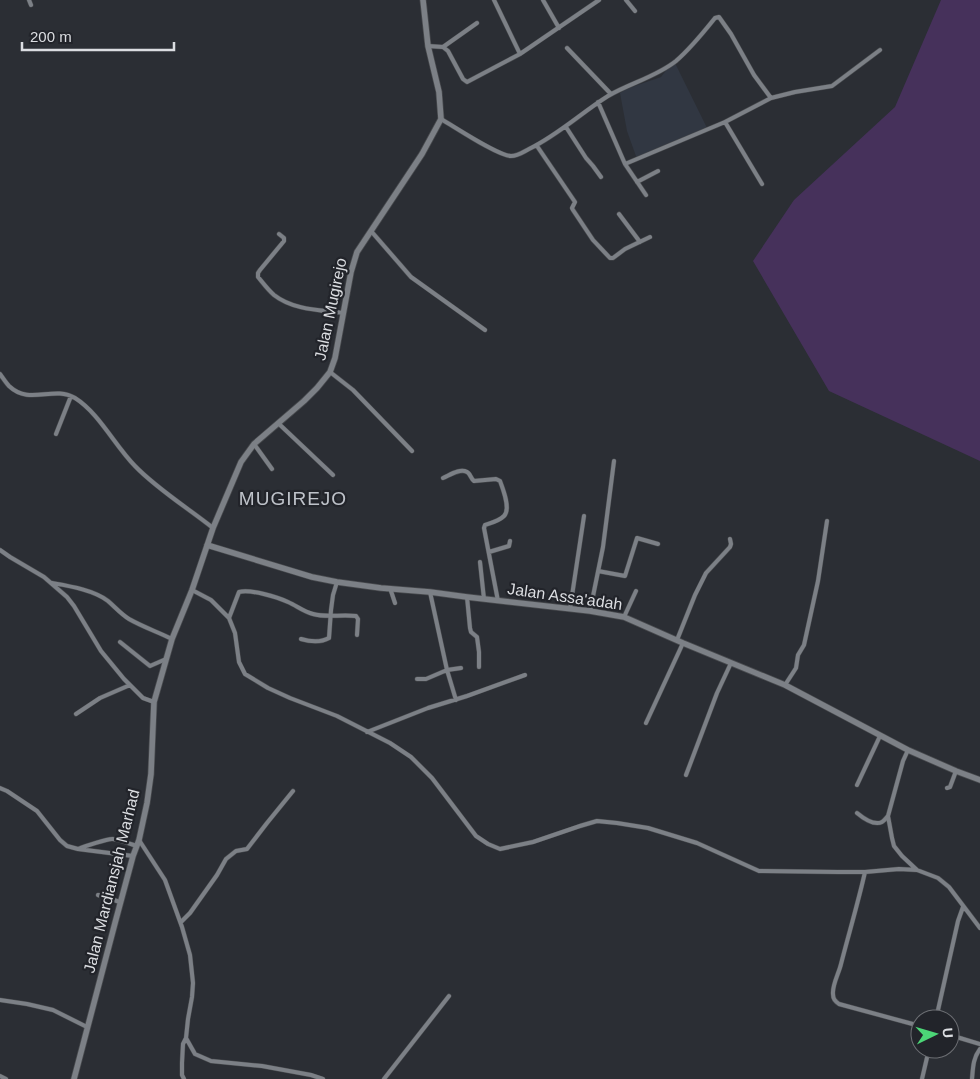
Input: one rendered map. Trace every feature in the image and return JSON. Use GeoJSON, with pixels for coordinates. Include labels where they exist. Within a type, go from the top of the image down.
{"type":"FeatureCollection","features":[{"type":"Feature","properties":{"kind":"street"},"geometry":{"type":"LineString","coordinates":[[28,0],[31,5]]}},
{"type":"Feature","properties":{"kind":"street"},"geometry":{"type":"LineString","coordinates":[[423,0],[428,46],[439,92],[441,118],[500,154],[507,156],[518,155],[536,146],[611,94],[656,74],[678,60],[715,18],[719,17],[754,75],[771,98]]}},
{"type":"Feature","properties":{"kind":"street"},"geometry":{"type":"LineString","coordinates":[[494,0],[520,54]]}},
{"type":"Feature","properties":{"kind":"street"},"geometry":{"type":"LineString","coordinates":[[543,0],[559,28]]}},
{"type":"Feature","properties":{"kind":"street"},"geometry":{"type":"LineString","coordinates":[[587,0],[591,6]]}},
{"type":"Feature","properties":{"kind":"street"},"geometry":{"type":"LineString","coordinates":[[443,46],[448,50],[463,79],[467,82],[520,54],[599,0]]}},
{"type":"Feature","properties":{"kind":"street"},"geometry":{"type":"LineString","coordinates":[[626,0],[635,11]]}},
{"type":"Feature","properties":{"kind":"street"},"geometry":{"type":"LineString","coordinates":[[428,46],[443,46],[477,23]]}},
{"type":"Feature","properties":{"kind":"street"},"geometry":{"type":"LineString","coordinates":[[567,48],[611,94]]}},
{"type":"Feature","properties":{"kind":"street"},"geometry":{"type":"LineString","coordinates":[[625,164],[725,122],[771,98],[832,86],[880,50]]}},
{"type":"Feature","properties":{"kind":"street"},"geometry":{"type":"LineString","coordinates":[[598,102],[625,164],[646,195]]}},
{"type":"Feature","properties":{"kind":"street","name":"Jalan Mugirejo"},"geometry":{"type":"LineString","coordinates":[[207,545],[241,462],[254,444],[318,388],[330,372],[335,358],[354,259],[357,252],[422,154],[441,118]]}},
{"type":"Feature","properties":{"kind":"street"},"geometry":{"type":"LineString","coordinates":[[725,122],[762,184]]}},
{"type":"Feature","properties":{"kind":"street"},"geometry":{"type":"LineString","coordinates":[[566,127],[601,177]]}},
{"type":"Feature","properties":{"kind":"street"},"geometry":{"type":"LineString","coordinates":[[536,146],[575,202],[572,209],[593,240],[610,258],[650,237]]}},
{"type":"Feature","properties":{"kind":"street"},"geometry":{"type":"LineString","coordinates":[[637,182],[658,171]]}},
{"type":"Feature","properties":{"kind":"street"},"geometry":{"type":"LineString","coordinates":[[619,214],[640,242]]}},
{"type":"Feature","properties":{"kind":"street"},"geometry":{"type":"LineString","coordinates":[[371,231],[411,277],[485,330]]}},
{"type":"Feature","properties":{"kind":"street"},"geometry":{"type":"LineString","coordinates":[[279,234],[284,238],[284,241],[260,270],[258,277],[273,294],[291,304],[316,310],[343,313]]}},
{"type":"Feature","properties":{"kind":"street"},"geometry":{"type":"LineString","coordinates":[[330,372],[362,399],[412,451]]}},
{"type":"Feature","properties":{"kind":"street"},"geometry":{"type":"LineString","coordinates":[[0,374],[9,386],[23,395],[62,393],[71,396],[83,404],[133,465],[213,528]]}},
{"type":"Feature","properties":{"kind":"street"},"geometry":{"type":"LineString","coordinates":[[56,434],[71,396]]}},
{"type":"Feature","properties":{"kind":"street"},"geometry":{"type":"LineString","coordinates":[[278,423],[334,475]]}},
{"type":"Feature","properties":{"kind":"street"},"geometry":{"type":"LineString","coordinates":[[254,444],[272,470]]}},
{"type":"Feature","properties":{"kind":"street"},"geometry":{"type":"LineString","coordinates":[[590,611],[603,547],[614,461]]}},
{"type":"Feature","properties":{"kind":"street"},"geometry":{"type":"LineString","coordinates":[[443,478],[460,471],[465,471],[468,472],[474,481],[496,478],[500,481],[505,496],[506,515],[485,525],[484,533],[498,601]]}},
{"type":"Feature","properties":{"kind":"street"},"geometry":{"type":"LineString","coordinates":[[570,609],[584,516]]}},
{"type":"Feature","properties":{"kind":"street"},"geometry":{"type":"LineString","coordinates":[[786,685],[796,668],[798,655],[804,645],[818,581],[826,521]]}},
{"type":"Feature","properties":{"kind":"street"},"geometry":{"type":"LineString","coordinates":[[598,571],[625,576],[638,538],[658,544]]}},
{"type":"Feature","properties":{"kind":"street"},"geometry":{"type":"LineString","coordinates":[[676,640],[702,580],[730,547],[730,539]]}},
{"type":"Feature","properties":{"kind":"street"},"geometry":{"type":"LineString","coordinates":[[489,552],[509,546],[510,541]]}},
{"type":"Feature","properties":{"kind":"street","name":"Jalan Assa'adah"},"geometry":{"type":"LineString","coordinates":[[207,545],[312,577],[337,582],[590,611],[624,617],[786,685],[908,750],[980,780]]}},
{"type":"Feature","properties":{"kind":"street","name":"Jalan Mardiansjah Marhad"},"geometry":{"type":"LineString","coordinates":[[74,1079],[120,902],[138,843],[147,803],[151,774],[154,702],[172,639],[192,590],[207,545]]}},
{"type":"Feature","properties":{"kind":"street"},"geometry":{"type":"LineString","coordinates":[[0,550],[44,577],[67,597],[101,651],[143,698],[154,702]]}},
{"type":"Feature","properties":{"kind":"street"},"geometry":{"type":"LineString","coordinates":[[480,562],[484,599]]}},
{"type":"Feature","properties":{"kind":"street"},"geometry":{"type":"LineString","coordinates":[[301,639],[309,642],[318,642],[329,638],[333,595],[337,582]]}},
{"type":"Feature","properties":{"kind":"street"},"geometry":{"type":"LineString","coordinates":[[52,583],[72,586],[99,595],[128,619],[172,639]]}},
{"type":"Feature","properties":{"kind":"street"},"geometry":{"type":"LineString","coordinates":[[390,588],[394,603]]}},
{"type":"Feature","properties":{"kind":"street"},"geometry":{"type":"LineString","coordinates":[[192,590],[212,600],[229,618],[235,633],[239,662],[245,674],[268,688],[337,716],[390,743],[412,757],[432,778],[476,836],[488,844],[500,849],[533,842],[597,821],[648,828],[714,850],[759,871],[864,872],[899,869],[917,870],[938,878],[949,888],[980,928]]}},
{"type":"Feature","properties":{"kind":"street"},"geometry":{"type":"LineString","coordinates":[[229,618],[239,592],[242,591],[280,598],[310,614],[321,616],[356,616],[358,619],[357,635]]}},
{"type":"Feature","properties":{"kind":"street"},"geometry":{"type":"LineString","coordinates":[[624,617],[636,591]]}},
{"type":"Feature","properties":{"kind":"street"},"geometry":{"type":"LineString","coordinates":[[430,592],[447,670],[456,700]]}},
{"type":"Feature","properties":{"kind":"street"},"geometry":{"type":"LineString","coordinates":[[467,598],[471,632],[477,636],[479,667]]}},
{"type":"Feature","properties":{"kind":"street"},"geometry":{"type":"LineString","coordinates":[[120,642],[150,666],[166,659]]}},
{"type":"Feature","properties":{"kind":"street"},"geometry":{"type":"LineString","coordinates":[[646,723],[683,643]]}},
{"type":"Feature","properties":{"kind":"street"},"geometry":{"type":"LineString","coordinates":[[686,775],[717,693],[731,663]]}},
{"type":"Feature","properties":{"kind":"street"},"geometry":{"type":"LineString","coordinates":[[417,679],[426,680],[447,670],[461,668]]}},
{"type":"Feature","properties":{"kind":"street"},"geometry":{"type":"LineString","coordinates":[[367,732],[428,708],[525,675]]}},
{"type":"Feature","properties":{"kind":"street"},"geometry":{"type":"LineString","coordinates":[[76,714],[100,698],[130,685]]}},
{"type":"Feature","properties":{"kind":"street"},"geometry":{"type":"LineString","coordinates":[[857,785],[880,736]]}},
{"type":"Feature","properties":{"kind":"street"},"geometry":{"type":"LineString","coordinates":[[908,750],[903,761],[888,816],[894,846],[917,870]]}},
{"type":"Feature","properties":{"kind":"street"},"geometry":{"type":"LineString","coordinates":[[947,788],[950,787],[956,771]]}},
{"type":"Feature","properties":{"kind":"street"},"geometry":{"type":"LineString","coordinates":[[0,788],[37,810],[60,840],[67,846],[133,856]]}},
{"type":"Feature","properties":{"kind":"street"},"geometry":{"type":"LineString","coordinates":[[181,922],[217,875],[226,859],[236,851],[247,849],[293,791]]}},
{"type":"Feature","properties":{"kind":"street"},"geometry":{"type":"LineString","coordinates":[[857,813],[863,818],[878,823],[883,822],[888,816]]}},
{"type":"Feature","properties":{"kind":"street"},"geometry":{"type":"LineString","coordinates":[[78,849],[111,839],[138,843],[165,880],[187,941],[193,983],[186,1038],[182,1054],[182,1075],[184,1079]]}},
{"type":"Feature","properties":{"kind":"street"},"geometry":{"type":"LineString","coordinates":[[864,872],[857,906],[833,988],[833,998],[839,1004],[910,1023]]}},
{"type":"Feature","properties":{"kind":"street"},"geometry":{"type":"LineString","coordinates":[[98,895],[120,902]]}},
{"type":"Feature","properties":{"kind":"street"},"geometry":{"type":"LineString","coordinates":[[938,1009],[958,921],[963,907]]}},
{"type":"Feature","properties":{"kind":"street"},"geometry":{"type":"LineString","coordinates":[[384,1079],[450,996]]}},
{"type":"Feature","properties":{"kind":"street"},"geometry":{"type":"LineString","coordinates":[[0,1000],[53,1010],[87,1027]]}},
{"type":"Feature","properties":{"kind":"street"},"geometry":{"type":"LineString","coordinates":[[186,1038],[195,1054],[211,1061],[262,1066],[323,1079]]}},
{"type":"Feature","properties":{"kind":"street"},"geometry":{"type":"LineString","coordinates":[[960,1038],[980,1044]]}},
{"type":"Feature","properties":{"kind":"street"},"geometry":{"type":"LineString","coordinates":[[972,1079],[973,1063],[980,1049]]}},
{"type":"Feature","properties":{"kind":"street"},"geometry":{"type":"LineString","coordinates":[[922,1079],[927,1059]]}},
{"type":"Feature","properties":{"kind":"street"},"geometry":{"type":"LineString","coordinates":[[0,1076],[6,1079]]}},
{"type":"Feature","properties":{"kind":"shaded area"},"geometry":{"type":"Polygon","coordinates":[[[941,0],[980,0],[980,461],[829,391],[753,261],[794,200],[895,107],[941,0]]]}},
{"type":"Feature","properties":{"kind":"shaded area"},"geometry":{"type":"Polygon","coordinates":[[[675,63],[708,130],[637,159],[627,131],[620,93],[626,89],[661,77],[675,63]]]}},
{"type":"Feature","properties":{"kind":"district","name":"MUGIREJO"},"geometry":{"type":"Point","coordinates":[293,498]}}]}
